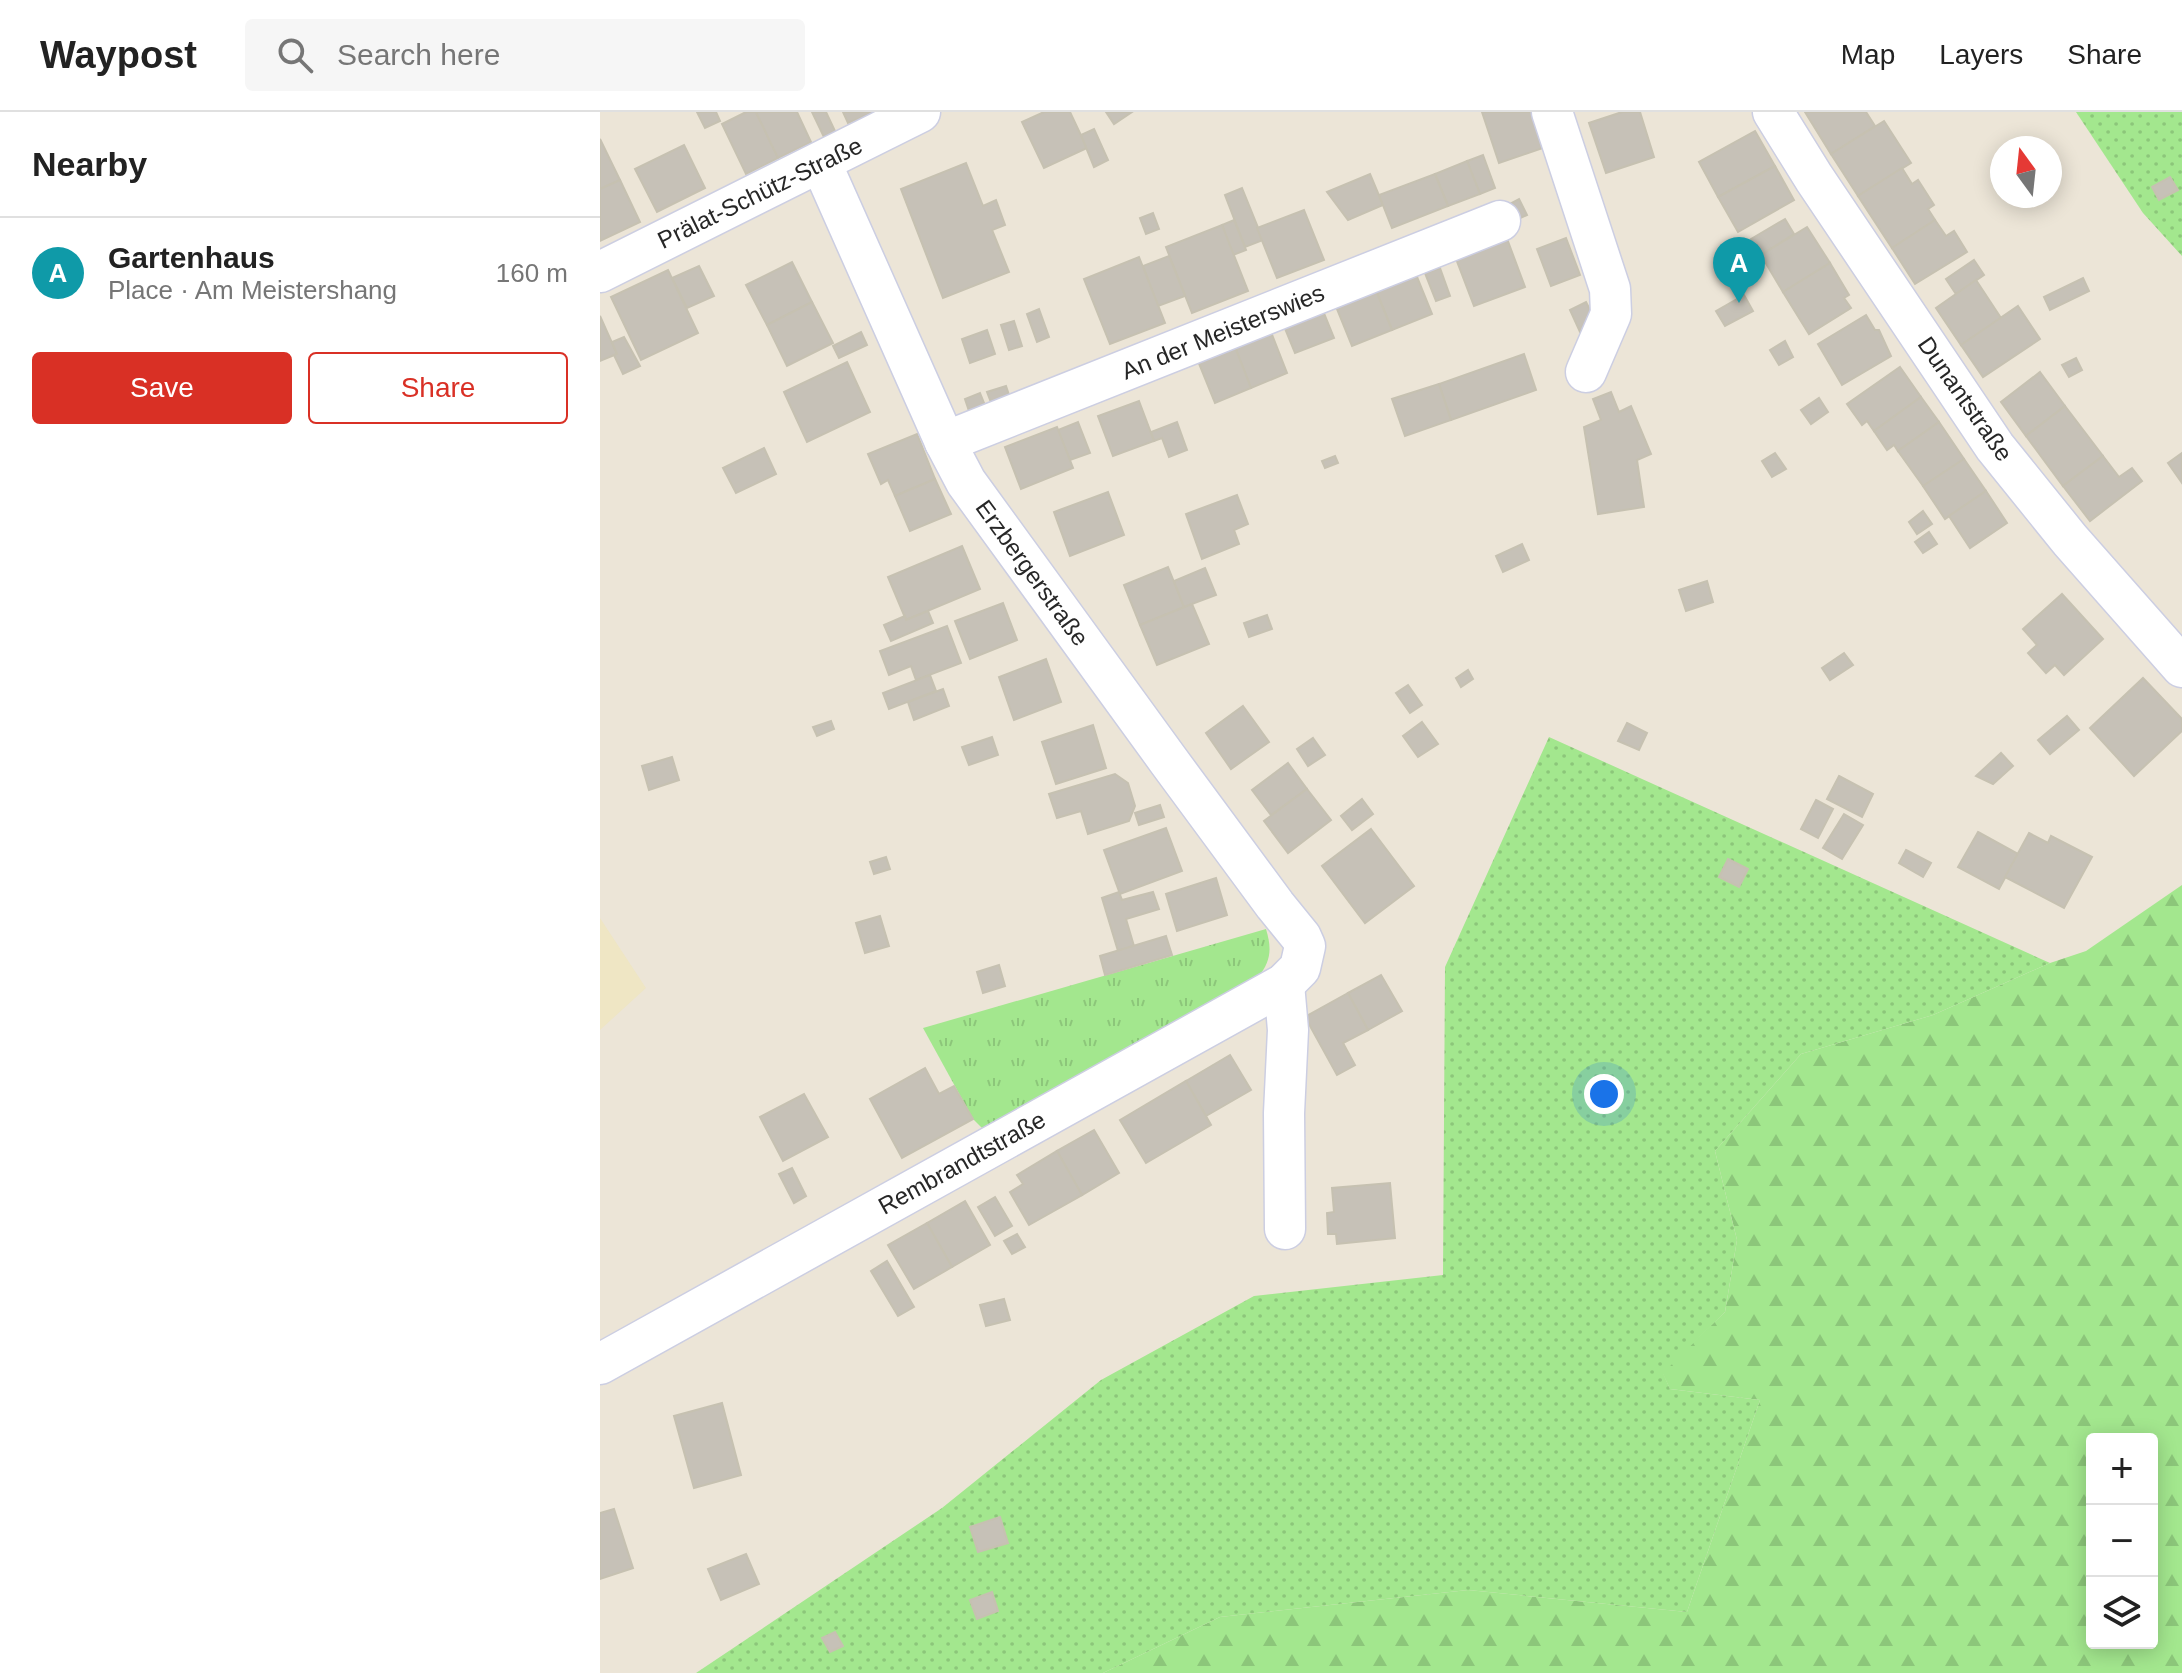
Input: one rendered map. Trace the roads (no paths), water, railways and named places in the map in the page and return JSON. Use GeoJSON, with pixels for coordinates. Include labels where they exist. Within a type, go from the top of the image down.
{"type":"FeatureCollection","features":[{"type":"Feature","properties":{"kind":"street"},"geometry":{"type":"LineString","coordinates":[[1552,112],[1610,289],[1611,314],[1586,372]]}},
{"type":"Feature","properties":{"kind":"street","name":"Dunantstraße"},"geometry":{"type":"LineString","coordinates":[[1773,112],[1995,447],[2070,540],[2182,667]]}},
{"type":"Feature","properties":{"kind":"street","name":"Prälat-Schütz-Straße"},"geometry":{"type":"LineString","coordinates":[[600,272],[821,163],[905,116]]}},
{"type":"Feature","properties":{"kind":"street","name":"Erzbergerstraße"},"geometry":{"type":"LineString","coordinates":[[821,163],[945,442],[966,482],[1305,946]]}},
{"type":"Feature","properties":{"kind":"street","name":"An der Meisterswies"},"geometry":{"type":"LineString","coordinates":[[945,442],[1500,221]]}},
{"type":"Feature","properties":{"kind":"street","name":"Rembrandtstraße"},"geometry":{"type":"LineString","coordinates":[[600,1364],[1284,984],[1300,968],[1305,946]]}},
{"type":"Feature","properties":{"kind":"street"},"geometry":{"type":"LineString","coordinates":[[1284,984],[1288,1030],[1284,1113],[1285,1229]]}},
{"type":"Feature","properties":{"kind":"place","name":"Gartenhaus"},"geometry":{"type":"Point","coordinates":[1739,303]}}]}
